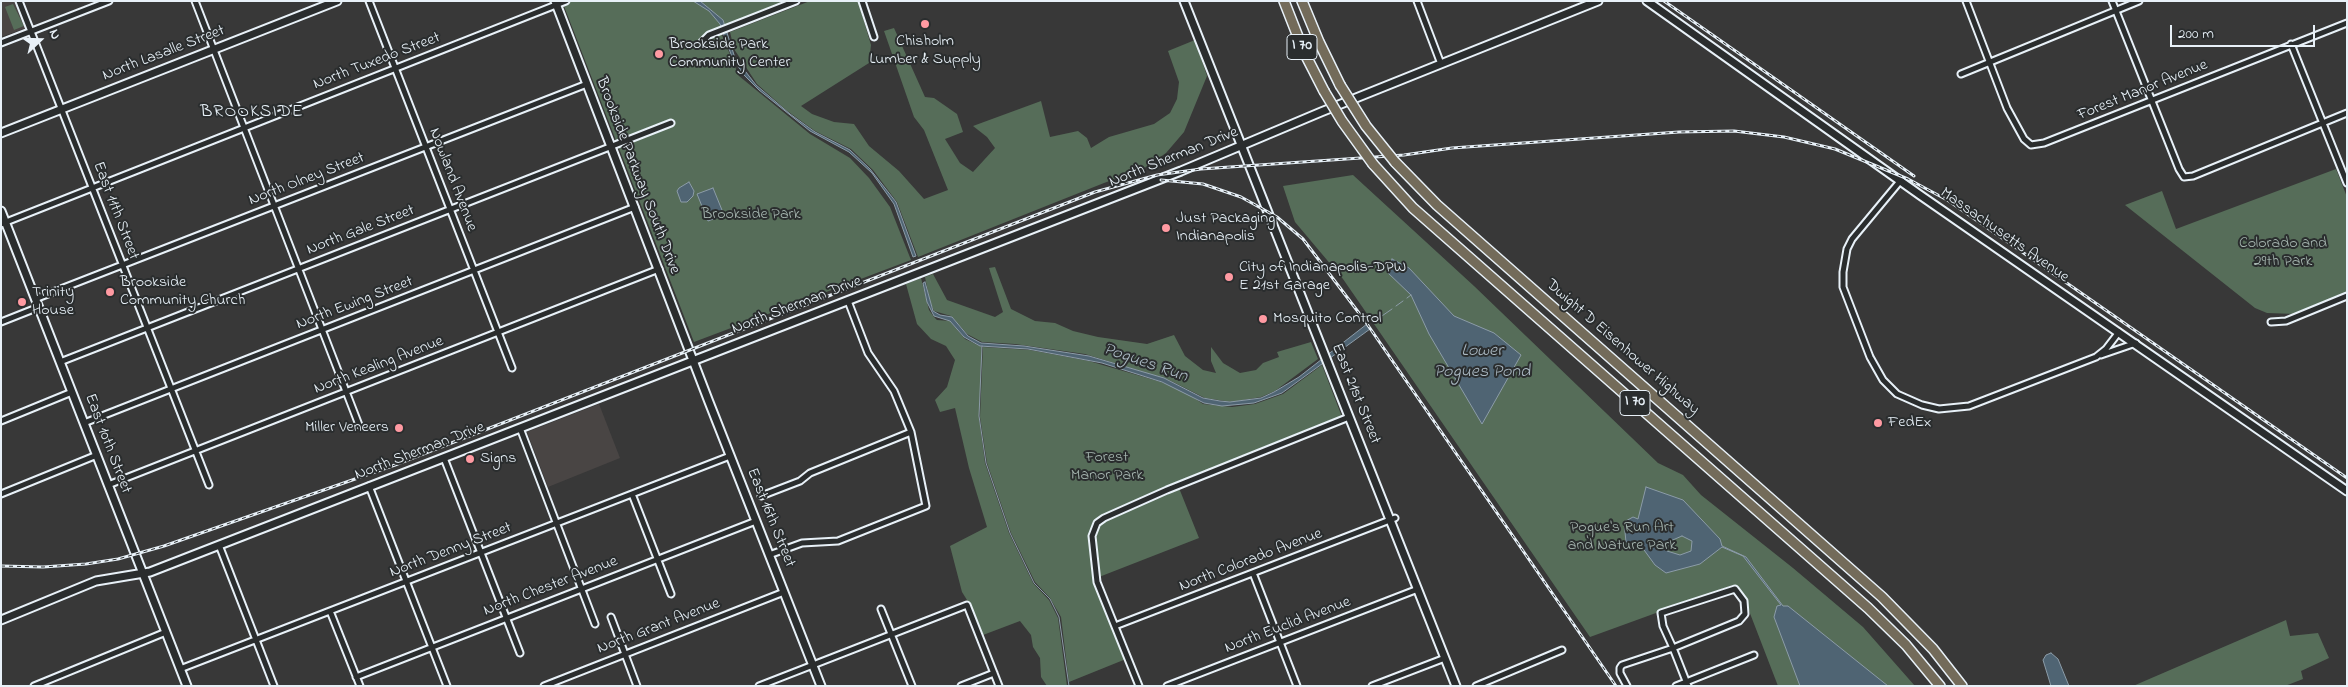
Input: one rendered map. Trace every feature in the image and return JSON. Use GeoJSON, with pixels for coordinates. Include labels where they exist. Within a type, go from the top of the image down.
{"type":"FeatureCollection","features":[{"type":"Feature","properties":{"kind":"highway","name":"Dwight D Eisenhower Highway"},"geometry":{"type":"LineString","coordinates":[[1284,1],[1304,52],[1342,121],[1373,164],[1414,208],[1868,608],[1912,652],[1940,686]]}},
{"type":"Feature","properties":{"kind":"highway","name":"Dwight D Eisenhower Highway"},"geometry":{"type":"LineString","coordinates":[[1302,1],[1319,42],[1340,84],[1366,126],[1395,162],[1437,206],[1882,597],[1933,649],[1962,686]]}},
{"type":"Feature","properties":{"kind":"highway"},"geometry":{"type":"LineString","coordinates":[[1912,652],[1935,686]]}},
{"type":"Feature","properties":{"kind":"main road","name":"North Lasalle Street"},"geometry":{"type":"LineString","coordinates":[[1,133],[337,1]]}},
{"type":"Feature","properties":{"kind":"main road","name":"East 21st Street"},"geometry":{"type":"LineString","coordinates":[[1184,1],[1334,381],[1392,519],[1456,686]]}},
{"type":"Feature","properties":{"kind":"main road","name":"North Sherman Drive"},"geometry":{"type":"LineString","coordinates":[[1,620],[96,582],[143,574],[444,458],[1241,146],[1598,1]]}},
{"type":"Feature","properties":{"kind":"main road","name":"Massachusetts Avenue"},"geometry":{"type":"LineString","coordinates":[[1647,1],[1900,180],[2347,491]]}},
{"type":"Feature","properties":{"kind":"main road","name":"Brookside Parkway South Drive"},"geometry":{"type":"LineString","coordinates":[[556,3],[693,360]]}},
{"type":"Feature","properties":{"kind":"main road","name":"East 10th Street"},"geometry":{"type":"LineString","coordinates":[[1,212],[3,223],[36,299],[187,686]]}},
{"type":"Feature","properties":{"kind":"main road","name":"East 16th Street"},"geometry":{"type":"LineString","coordinates":[[693,360],[821,686]]}},
{"type":"Feature","properties":{"kind":"street","name":"East 11th Street"},"geometry":{"type":"LineString","coordinates":[[19,1],[209,485]]}},
{"type":"Feature","properties":{"kind":"street"},"geometry":{"type":"LineString","coordinates":[[1,43],[108,1]]}},
{"type":"Feature","properties":{"kind":"street"},"geometry":{"type":"LineString","coordinates":[[195,1],[359,425]]}},
{"type":"Feature","properties":{"kind":"street","name":"Nowland Avenue"},"geometry":{"type":"LineString","coordinates":[[369,1],[512,368]]}},
{"type":"Feature","properties":{"kind":"street","name":"North Tuxedo Street"},"geometry":{"type":"LineString","coordinates":[[3,223],[395,69],[556,3],[566,1]]}},
{"type":"Feature","properties":{"kind":"street"},"geometry":{"type":"LineString","coordinates":[[702,42],[709,35],[796,1]]}},
{"type":"Feature","properties":{"kind":"street"},"geometry":{"type":"LineString","coordinates":[[862,1],[874,37]]}},
{"type":"Feature","properties":{"kind":"street"},"geometry":{"type":"LineString","coordinates":[[1417,1],[1441,64]]}},
{"type":"Feature","properties":{"kind":"street"},"geometry":{"type":"LineString","coordinates":[[1966,1],[1990,61]]}},
{"type":"Feature","properties":{"kind":"street"},"geometry":{"type":"LineString","coordinates":[[2112,1],[2179,169],[2184,177],[2193,176],[2347,113]]}},
{"type":"Feature","properties":{"kind":"street"},"geometry":{"type":"LineString","coordinates":[[1961,74],[2139,1]]}},
{"type":"Feature","properties":{"kind":"street","name":"Forest Manor Avenue"},"geometry":{"type":"LineString","coordinates":[[1990,61],[2007,108],[2024,139],[2030,145],[2044,143],[2347,23]]}},
{"type":"Feature","properties":{"kind":"street"},"geometry":{"type":"LineString","coordinates":[[2292,44],[2347,182]]}},
{"type":"Feature","properties":{"kind":"street","name":"North Olney Street"},"geometry":{"type":"LineString","coordinates":[[36,299],[588,84]]}},
{"type":"Feature","properties":{"kind":"street","name":"North Gale Street"},"geometry":{"type":"LineString","coordinates":[[60,362],[671,122]]}},
{"type":"Feature","properties":{"kind":"street"},"geometry":{"type":"LineString","coordinates":[[1900,180],[1852,239],[1843,272],[1843,286],[1848,301],[1876,368],[1883,380],[1897,394],[1922,405],[1939,409],[1955,409],[2136,344]]}},
{"type":"Feature","properties":{"kind":"street","name":"North Ewing Street"},"geometry":{"type":"LineString","coordinates":[[84,423],[635,208]]}},
{"type":"Feature","properties":{"kind":"street","name":"North Kealing Avenue"},"geometry":{"type":"LineString","coordinates":[[108,485],[659,270]]}},
{"type":"Feature","properties":{"kind":"street"},"geometry":{"type":"LineString","coordinates":[[2272,322],[2295,318],[2347,296]]}},
{"type":"Feature","properties":{"kind":"street"},"geometry":{"type":"LineString","coordinates":[[769,555],[802,543],[838,541],[926,506],[911,432],[894,391],[866,349],[848,301]]}},
{"type":"Feature","properties":{"kind":"street"},"geometry":{"type":"LineString","coordinates":[[1,322],[39,307]]}},
{"type":"Feature","properties":{"kind":"street"},"geometry":{"type":"LineString","coordinates":[[2096,357],[2106,349],[2119,332]]}},
{"type":"Feature","properties":{"kind":"street"},"geometry":{"type":"LineString","coordinates":[[1,421],[72,392]]}},
{"type":"Feature","properties":{"kind":"street"},"geometry":{"type":"LineString","coordinates":[[1139,686],[1097,582],[1092,536],[1094,527],[1104,518],[1349,417]]}},
{"type":"Feature","properties":{"kind":"street"},"geometry":{"type":"LineString","coordinates":[[520,428],[595,624]]}},
{"type":"Feature","properties":{"kind":"street"},"geometry":{"type":"LineString","coordinates":[[760,496],[800,481],[810,473],[911,432]]}},
{"type":"Feature","properties":{"kind":"street"},"geometry":{"type":"LineString","coordinates":[[1,494],[97,456]]}},
{"type":"Feature","properties":{"kind":"street","name":"North Denny Street"},"geometry":{"type":"LineString","coordinates":[[180,669],[730,456]]}},
{"type":"Feature","properties":{"kind":"street"},"geometry":{"type":"LineString","coordinates":[[444,458],[520,653]]}},
{"type":"Feature","properties":{"kind":"street"},"geometry":{"type":"LineString","coordinates":[[369,486],[447,686]]}},
{"type":"Feature","properties":{"kind":"street"},"geometry":{"type":"LineString","coordinates":[[632,494],[670,594]]}},
{"type":"Feature","properties":{"kind":"street","name":"North Colorado Avenue"},"geometry":{"type":"LineString","coordinates":[[1115,626],[1392,519]]}},
{"type":"Feature","properties":{"kind":"street","name":"North Chester Avenue"},"geometry":{"type":"LineString","coordinates":[[356,677],[756,521]]}},
{"type":"Feature","properties":{"kind":"street"},"geometry":{"type":"LineString","coordinates":[[219,545],[274,686]]}},
{"type":"Feature","properties":{"kind":"street"},"geometry":{"type":"LineString","coordinates":[[1253,574],[1297,686]]}},
{"type":"Feature","properties":{"kind":"street","name":"North Euclid Avenue"},"geometry":{"type":"LineString","coordinates":[[1167,686],[1418,589]]}},
{"type":"Feature","properties":{"kind":"street"},"geometry":{"type":"LineString","coordinates":[[1627,686],[1620,673],[1622,665],[1673,648],[1739,621],[1745,614],[1744,601],[1736,590],[1727,591],[1662,613],[1663,626],[1673,648],[1687,684]]}},
{"type":"Feature","properties":{"kind":"street","name":"North Grant Avenue"},"geometry":{"type":"LineString","coordinates":[[544,686],[784,592]]}},
{"type":"Feature","properties":{"kind":"street"},"geometry":{"type":"LineString","coordinates":[[759,686],[967,605],[999,686]]}},
{"type":"Feature","properties":{"kind":"street"},"geometry":{"type":"LineString","coordinates":[[881,609],[912,686]]}},
{"type":"Feature","properties":{"kind":"street"},"geometry":{"type":"LineString","coordinates":[[330,611],[360,686]]}},
{"type":"Feature","properties":{"kind":"street"},"geometry":{"type":"LineString","coordinates":[[611,618],[637,686]]}},
{"type":"Feature","properties":{"kind":"street"},"geometry":{"type":"LineString","coordinates":[[34,686],[166,632]]}},
{"type":"Feature","properties":{"kind":"street"},"geometry":{"type":"LineString","coordinates":[[1476,686],[1562,650]]}},
{"type":"Feature","properties":{"kind":"street"},"geometry":{"type":"LineString","coordinates":[[1676,686],[1687,684],[1754,655]]}},
{"type":"Feature","properties":{"kind":"street"},"geometry":{"type":"LineString","coordinates":[[1372,686],[1445,658]]}},
{"type":"Feature","properties":{"kind":"street"},"geometry":{"type":"LineString","coordinates":[[961,686],[994,673]]}},
{"type":"Feature","properties":{"kind":"shaded area"},"geometry":{"type":"Polygon","coordinates":[[[1,1],[16,1],[26,28],[1,37],[1,1]]]}},
{"type":"Feature","properties":{"kind":"shaded area"},"geometry":{"type":"Polygon","coordinates":[[[599,404],[620,458],[548,487],[527,432],[599,404]]]}},
{"type":"Feature","properties":{"kind":"green space","name":"Brookside Park"},"geometry":{"type":"Polygon","coordinates":[[[562,1],[785,1],[719,28],[739,76],[810,134],[850,158],[869,178],[890,207],[911,260],[694,342],[562,1]]]}},
{"type":"Feature","properties":{"kind":"green space"},"geometry":{"type":"Polygon","coordinates":[[[810,1],[858,1],[871,45],[869,63],[801,106],[812,114],[834,122],[854,124],[869,146],[899,171],[924,199],[948,190],[924,130],[914,117],[884,31],[894,28],[925,97],[934,98],[957,114],[963,132],[945,139],[960,163],[973,172],[995,148],[987,137],[973,126],[1041,101],[1050,137],[1078,131],[1087,138],[1091,148],[1109,137],[1154,124],[1170,113],[1177,99],[1179,82],[1168,51],[1195,40],[1207,76],[1184,132],[1166,153],[1143,169],[918,257],[897,202],[873,170],[851,149],[815,131],[786,110],[757,84],[734,49],[730,32],[810,1]]]}},
{"type":"Feature","properties":{"kind":"green space"},"geometry":{"type":"Polygon","coordinates":[[[13,4],[24,26],[14,30],[5,7],[13,4]]]}},
{"type":"Feature","properties":{"kind":"green space","name":"Colorado and 29th Park"},"geometry":{"type":"Polygon","coordinates":[[[2336,169],[2347,197],[2347,292],[2296,314],[2267,313],[2255,308],[2125,205],[2162,191],[2176,229],[2336,169]]]}},
{"type":"Feature","properties":{"kind":"green space","name":"Pogue's Run Art and Nature Park"},"geometry":{"type":"Polygon","coordinates":[[[1353,175],[1474,286],[1658,463],[1683,475],[1701,495],[1793,568],[1863,627],[1915,686],[1778,686],[1746,603],[1739,590],[1733,585],[1590,637],[1343,279],[1295,222],[1283,186],[1353,175]]]}},
{"type":"Feature","properties":{"kind":"green space"},"geometry":{"type":"Polygon","coordinates":[[[995,267],[1011,309],[1035,321],[1055,323],[1073,331],[1098,337],[1147,344],[1174,335],[1185,356],[1203,370],[1216,373],[1211,361],[1211,347],[1223,363],[1240,373],[1256,370],[1263,363],[1279,357],[1277,352],[1311,342],[1318,359],[1275,391],[1261,397],[1232,402],[1205,398],[1169,380],[1085,354],[1015,344],[982,342],[967,334],[951,316],[934,311],[930,302],[925,277],[933,274],[947,300],[995,317],[1003,312],[989,268],[995,267]]]}},
{"type":"Feature","properties":{"kind":"green space"},"geometry":{"type":"Polygon","coordinates":[[[921,278],[929,310],[934,317],[937,320],[950,321],[965,339],[982,347],[979,417],[985,463],[1009,533],[1033,583],[1049,600],[1058,618],[1067,686],[1047,686],[1041,677],[1040,658],[1033,647],[1031,635],[1020,621],[983,635],[972,608],[962,592],[950,546],[987,527],[969,468],[955,408],[940,412],[935,400],[947,387],[955,360],[946,346],[931,339],[917,324],[906,284],[921,278]]]}},
{"type":"Feature","properties":{"kind":"green space","name":"Forest Manor Park"},"geometry":{"type":"Polygon","coordinates":[[[983,347],[1030,350],[1089,361],[1161,382],[1185,392],[1203,404],[1232,407],[1255,404],[1283,394],[1322,365],[1342,417],[1177,483],[1199,538],[1099,577],[1095,540],[1091,538],[1095,579],[1126,659],[1069,682],[1061,617],[1050,598],[1035,582],[1011,533],[987,463],[980,417],[983,347]]]}},
{"type":"Feature","properties":{"kind":"green space"},"geometry":{"type":"Polygon","coordinates":[[[2286,620],[2290,636],[2318,633],[2329,658],[2301,671],[2303,679],[2285,686],[2133,686],[2286,620]]]}},
{"type":"Feature","properties":{"kind":"water"},"geometry":{"type":"Polygon","coordinates":[[[693,1],[700,1],[723,20],[735,58],[756,85],[815,132],[850,150],[870,169],[896,202],[916,256],[913,257],[894,204],[872,173],[849,152],[810,131],[759,90],[743,74],[732,57],[720,24],[709,11],[693,1]]]}},
{"type":"Feature","properties":{"kind":"water"},"geometry":{"type":"Polygon","coordinates":[[[689,182],[694,191],[693,196],[687,202],[681,202],[677,191],[689,182]]]}},
{"type":"Feature","properties":{"kind":"water"},"geometry":{"type":"Polygon","coordinates":[[[713,188],[724,215],[708,221],[697,194],[713,188]]]}},
{"type":"Feature","properties":{"kind":"water","name":"Lower Pogues Pond"},"geometry":{"type":"Polygon","coordinates":[[[1392,259],[1409,268],[1454,316],[1494,333],[1521,355],[1482,424],[1429,334],[1411,295],[1387,272],[1392,259]]]}},
{"type":"Feature","properties":{"kind":"water"},"geometry":{"type":"Polygon","coordinates":[[[925,282],[933,311],[940,315],[952,317],[968,336],[981,343],[1024,346],[1089,356],[1164,378],[1203,398],[1220,401],[1230,402],[1261,398],[1274,392],[1299,377],[1367,324],[1370,329],[1282,393],[1254,403],[1222,406],[1204,403],[1162,382],[1102,363],[1028,349],[980,346],[964,337],[950,321],[934,316],[927,302],[923,283],[925,282]]]}},
{"type":"Feature","properties":{"kind":"water"},"geometry":{"type":"Polygon","coordinates":[[[1646,487],[1683,500],[1720,539],[1722,546],[1746,557],[1783,606],[1788,606],[1888,686],[1800,686],[1774,617],[1777,606],[1781,605],[1743,556],[1722,547],[1700,564],[1666,573],[1655,565],[1639,543],[1626,542],[1624,522],[1633,517],[1638,519],[1646,487]],[[1682,536],[1668,542],[1667,551],[1680,555],[1691,551],[1692,541],[1682,536]]]}},
{"type":"Feature","properties":{"kind":"water"},"geometry":{"type":"Polygon","coordinates":[[[2051,653],[2058,659],[2069,686],[2051,686],[2043,660],[2046,655],[2051,653]]]}},
{"type":"Feature","properties":{"kind":"waterway","name":"Pogues Run"},"geometry":{"type":"LineString","coordinates":[[1407,298],[1411,295]]}},
{"type":"Feature","properties":{"kind":"waterway","name":"Pogues Run"},"geometry":{"type":"LineString","coordinates":[[1396,306],[1403,301]]}},
{"type":"Feature","properties":{"kind":"waterway","name":"Pogues Run"},"geometry":{"type":"LineString","coordinates":[[1379,318],[1392,309]]}},
{"type":"Feature","properties":{"kind":"waterway"},"geometry":{"type":"LineString","coordinates":[[982,346],[979,416],[986,463],[1010,533],[1034,583],[1050,599],[1059,617],[1069,686]]}},
{"type":"Feature","properties":{"kind":"railway"},"geometry":{"type":"LineString","coordinates":[[1664,1],[1914,176]]}},
{"type":"Feature","properties":{"kind":"railway"},"geometry":{"type":"LineString","coordinates":[[1,566],[43,567],[86,564],[118,559],[164,546],[395,465],[1095,192],[1157,175],[1201,169],[1404,155],[1452,148],[1679,132],[1734,131],[1784,137],[1835,149],[1908,179],[1951,202]]}},
{"type":"Feature","properties":{"kind":"railway"},"geometry":{"type":"LineString","coordinates":[[1161,180],[1203,184],[1241,197],[1277,217],[1303,239],[1365,321],[1616,686]]}},
{"type":"Feature","properties":{"kind":"railway"},"geometry":{"type":"LineString","coordinates":[[1946,199],[2347,478]]}},
{"type":"Feature","properties":{"kind":"place","name":"Chisholm Lumber & Supply"},"geometry":{"type":"Point","coordinates":[925,24]}},
{"type":"Feature","properties":{"kind":"place","name":"Brookside Park Community Center"},"geometry":{"type":"Point","coordinates":[659,54]}},
{"type":"Feature","properties":{"kind":"place","name":"Just Packaging Indianapolis"},"geometry":{"type":"Point","coordinates":[1166,228]}},
{"type":"Feature","properties":{"kind":"place","name":"City of Indianapolis-DPW E 21st Garage"},"geometry":{"type":"Point","coordinates":[1229,277]}},
{"type":"Feature","properties":{"kind":"place","name":"Brookside Community Church"},"geometry":{"type":"Point","coordinates":[110,292]}},
{"type":"Feature","properties":{"kind":"place","name":"Trinity House"},"geometry":{"type":"Point","coordinates":[22,302]}},
{"type":"Feature","properties":{"kind":"place","name":"Mosquito Control"},"geometry":{"type":"Point","coordinates":[1263,319]}},
{"type":"Feature","properties":{"kind":"place","name":"FedEx"},"geometry":{"type":"Point","coordinates":[1878,423]}},
{"type":"Feature","properties":{"kind":"place","name":"Miller Veneers"},"geometry":{"type":"Point","coordinates":[399,428]}},
{"type":"Feature","properties":{"kind":"place","name":"Signs"},"geometry":{"type":"Point","coordinates":[470,459]}},
{"type":"Feature","properties":{"kind":"district","name":"BROOKSIDE"},"geometry":{"type":"Point","coordinates":[252,113]}}]}
